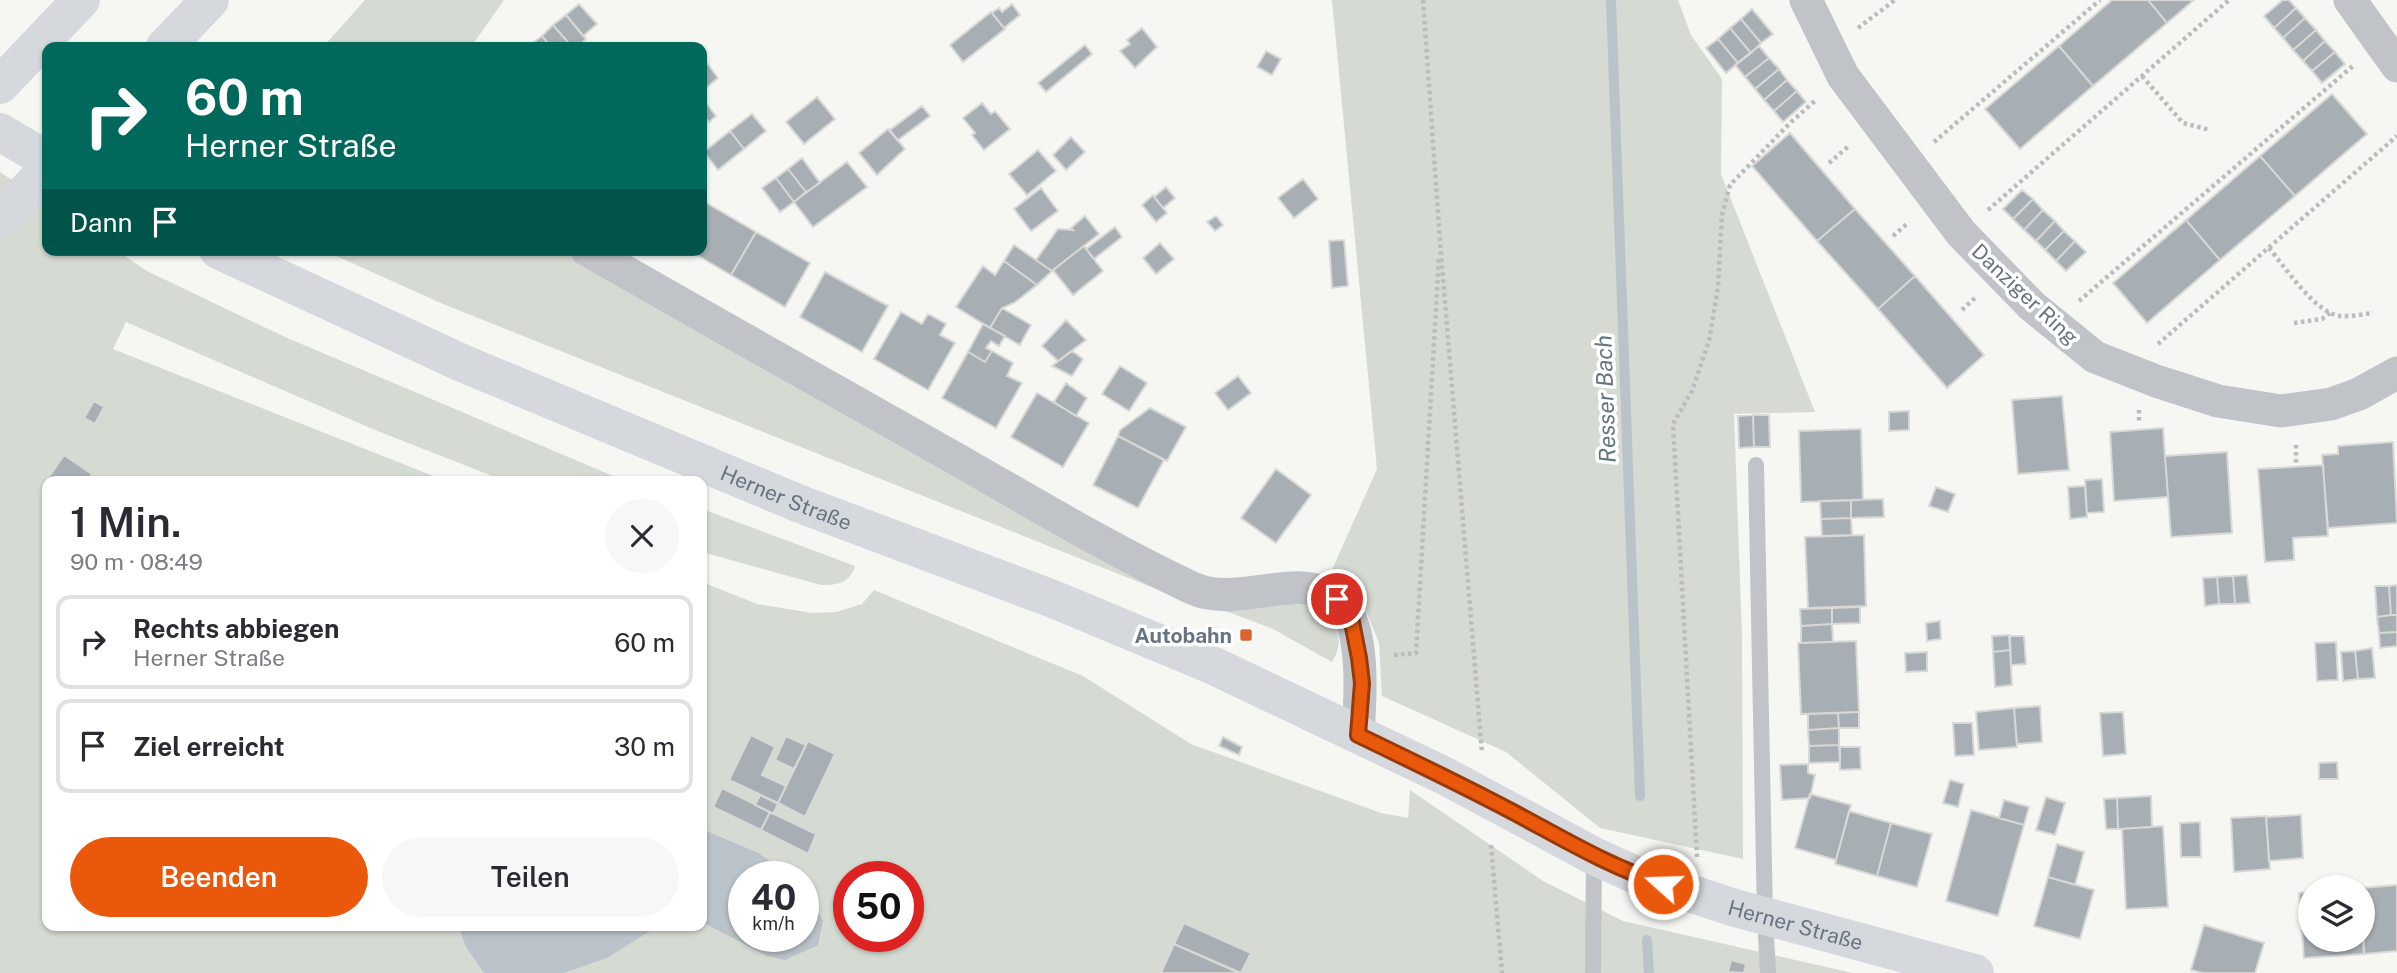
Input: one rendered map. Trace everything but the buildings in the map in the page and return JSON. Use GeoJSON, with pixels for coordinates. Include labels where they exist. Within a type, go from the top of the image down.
{"type":"FeatureCollection","features":[{"type":"Feature","properties":{"kind":"main road"},"geometry":{"type":"LineString","coordinates":[[0,85],[81,0]]}},
{"type":"Feature","properties":{"kind":"main road"},"geometry":{"type":"LineString","coordinates":[[170,42],[210,0]]}},
{"type":"Feature","properties":{"kind":"main road"},"geometry":{"type":"LineString","coordinates":[[0,132],[42,157]]}},
{"type":"Feature","properties":{"kind":"main road"},"geometry":{"type":"LineString","coordinates":[[0,219],[42,175]]}},
{"type":"Feature","properties":{"kind":"main road","name":"Herner Straße"},"geometry":{"type":"LineString","coordinates":[[231,256],[463,363],[788,499],[1053,599],[1214,666],[1445,776],[1594,856],[1638,876],[1765,916],[1975,973]]}},
{"type":"Feature","properties":{"kind":"street","name":"Danziger Ring"},"geometry":{"type":"LineString","coordinates":[[1806,0],[1836,62],[1961,233],[2051,324],[2095,357],[2218,401],[2281,411],[2331,404],[2359,394],[2397,373]]}},
{"type":"Feature","properties":{"kind":"street"},"geometry":{"type":"LineString","coordinates":[[2350,0],[2389,55]]}},
{"type":"Feature","properties":{"kind":"street"},"geometry":{"type":"LineString","coordinates":[[598,256],[1074,526],[1196,590],[1231,595],[1308,587],[1337,599],[1351,617],[1359,658],[1362,683],[1358,735]]}},
{"type":"Feature","properties":{"kind":"lane"},"geometry":{"type":"LineString","coordinates":[[1756,465],[1768,973]]}},
{"type":"Feature","properties":{"kind":"lane"},"geometry":{"type":"LineString","coordinates":[[1593,973],[1594,856]]}},
{"type":"Feature","properties":{"kind":"path"},"geometry":{"type":"LineString","coordinates":[[1423,0],[1480,725]]}},
{"type":"Feature","properties":{"kind":"path"},"geometry":{"type":"LineString","coordinates":[[1685,857],[1698,862],[1673,424],[1692,391],[1709,341],[1718,287],[1722,215],[1730,185],[1790,122],[1836,62],[1895,0]]}},
{"type":"Feature","properties":{"kind":"path"},"geometry":{"type":"LineString","coordinates":[[1910,163],[2100,0]]}},
{"type":"Feature","properties":{"kind":"path"},"geometry":{"type":"LineString","coordinates":[[1961,233],[2229,0]]}},
{"type":"Feature","properties":{"kind":"path"},"geometry":{"type":"LineString","coordinates":[[2051,324],[2389,55]]}},
{"type":"Feature","properties":{"kind":"path"},"geometry":{"type":"LineString","coordinates":[[2142,76],[2183,123],[2210,130]]}},
{"type":"Feature","properties":{"kind":"path"},"geometry":{"type":"LineString","coordinates":[[2128,370],[2397,136]]}},
{"type":"Feature","properties":{"kind":"path"},"geometry":{"type":"LineString","coordinates":[[1359,658],[1416,653],[1440,241]]}},
{"type":"Feature","properties":{"kind":"path"},"geometry":{"type":"LineString","coordinates":[[2269,248],[2315,302],[2330,313],[2341,316],[2373,313]]}},
{"type":"Feature","properties":{"kind":"path"},"geometry":{"type":"LineString","coordinates":[[2294,323],[2322,319],[2330,313]]}},
{"type":"Feature","properties":{"kind":"path"},"geometry":{"type":"LineString","coordinates":[[1494,879],[1502,973]]}},
{"type":"Feature","properties":{"kind":"shaded area"},"geometry":{"type":"Polygon","coordinates":[[[365,0],[504,0],[475,42],[327,42],[365,0]]]}},
{"type":"Feature","properties":{"kind":"shaded area"},"geometry":{"type":"Polygon","coordinates":[[[1332,0],[1678,0],[1691,35],[1722,79],[1721,174],[1815,412],[1734,414],[1742,637],[1743,859],[1600,828],[1506,752],[1382,696],[1379,643],[1363,604],[1331,572],[1377,469],[1332,0]]]}},
{"type":"Feature","properties":{"kind":"shaded area"},"geometry":{"type":"Polygon","coordinates":[[[0,172],[42,201],[42,256],[125,256],[147,271],[285,337],[613,476],[492,476],[375,430],[126,322],[113,349],[433,476],[42,476],[42,931],[707,931],[707,584],[757,604],[812,613],[836,612],[862,604],[874,590],[1083,676],[1191,744],[1381,813],[1408,818],[1410,790],[1543,881],[1623,921],[1853,973],[0,973],[0,172]]]}},
{"type":"Feature","properties":{"kind":"shaded area"},"geometry":{"type":"Polygon","coordinates":[[[336,256],[572,256],[1036,519],[1189,597],[1315,606],[1337,631],[1336,653],[1332,662],[1273,629],[1228,612],[1201,607],[443,304],[336,256]]]}},
{"type":"Feature","properties":{"kind":"shaded area"},"geometry":{"type":"Polygon","coordinates":[[[707,511],[855,566],[850,576],[842,582],[821,585],[707,553],[707,511]]]}},
{"type":"Feature","properties":{"kind":"shaded area"},"geometry":{"type":"Polygon","coordinates":[[[707,831],[770,861],[728,861],[728,936],[707,925],[707,831]]]}},
{"type":"Feature","properties":{"kind":"shaded area"},"geometry":{"type":"Polygon","coordinates":[[[819,913],[823,921],[819,940],[819,913]]]}},
{"type":"Feature","properties":{"kind":"shaded area"},"geometry":{"type":"Polygon","coordinates":[[[460,931],[650,931],[607,958],[563,973],[484,973],[466,947],[460,931]]]}},
{"type":"Feature","properties":{"kind":"shaded area"},"geometry":{"type":"Polygon","coordinates":[[[759,952],[803,952],[785,960],[767,956],[759,952]]]}},
{"type":"Feature","properties":{"kind":"waterway","name":"Resser Bach"},"geometry":{"type":"LineString","coordinates":[[1611,0],[1640,796]]}},
{"type":"Feature","properties":{"kind":"waterway","name":"Resser Bach"},"geometry":{"type":"LineString","coordinates":[[1647,940],[1649,973]]}},
{"type":"Feature","properties":{"kind":"place","name":"Autobahn"},"geometry":{"type":"Point","coordinates":[1246,635]}},
{"type":"Feature","properties":{"kind":"route"},"geometry":{"type":"LineString","coordinates":[[1337,599],[1351,617],[1359,658],[1362,683],[1358,735],[1445,776],[1594,856],[1663,884]]}}]}
